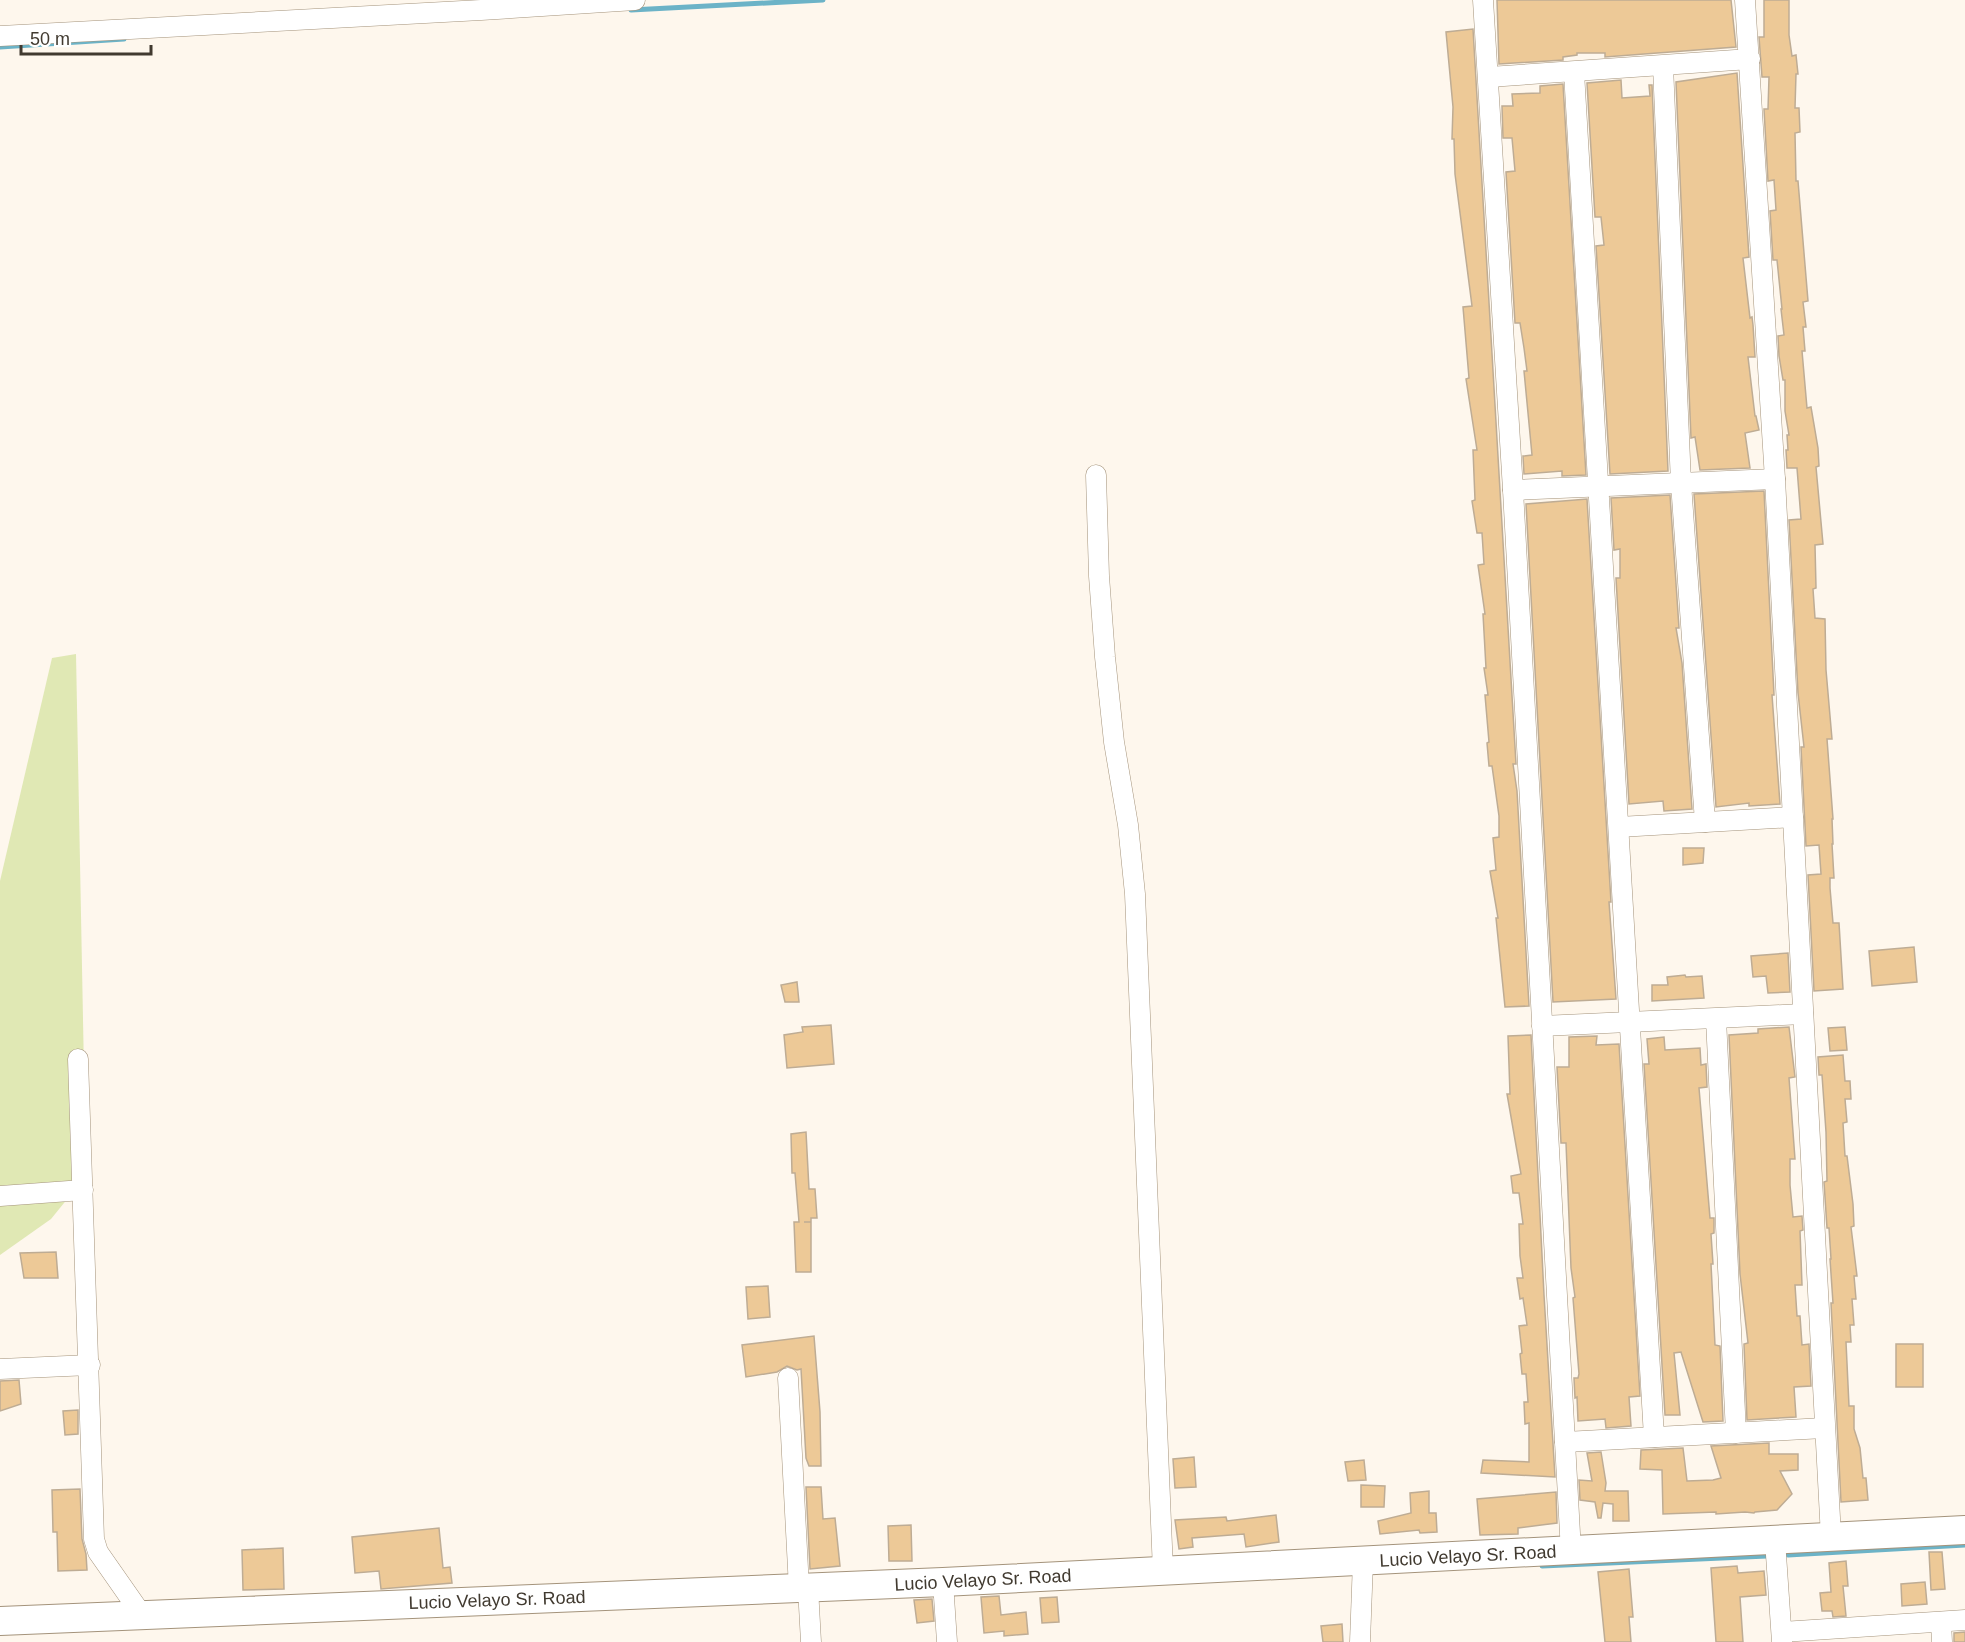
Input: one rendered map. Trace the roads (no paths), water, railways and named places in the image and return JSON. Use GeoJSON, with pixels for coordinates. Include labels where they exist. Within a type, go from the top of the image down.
{"type":"FeatureCollection","features":[{"type":"Feature","properties":{"kind":"main road","name":"Lucio Velayo Sr. Road"},"geometry":{"type":"LineString","coordinates":[[0,1621],[944,1587],[1163,1571],[1965,1530]]}},
{"type":"Feature","properties":{"kind":"street"},"geometry":{"type":"LineString","coordinates":[[0,36],[635,0]]}},
{"type":"Feature","properties":{"kind":"street"},"geometry":{"type":"LineString","coordinates":[[1483,0],[1571,1551]]}},
{"type":"Feature","properties":{"kind":"street"},"geometry":{"type":"LineString","coordinates":[[1745,0],[1775,479],[1831,1537]]}},
{"type":"Feature","properties":{"kind":"street"},"geometry":{"type":"LineString","coordinates":[[1489,77],[1750,59]]}},
{"type":"Feature","properties":{"kind":"street"},"geometry":{"type":"LineString","coordinates":[[1663,66],[1681,483],[1705,822]]}},
{"type":"Feature","properties":{"kind":"street"},"geometry":{"type":"LineString","coordinates":[[1574,72],[1654,1437]]}},
{"type":"Feature","properties":{"kind":"street"},"geometry":{"type":"LineString","coordinates":[[1096,475],[1099,576],[1105,657],[1135,894],[1163,1571]]}},
{"type":"Feature","properties":{"kind":"street"},"geometry":{"type":"LineString","coordinates":[[1512,490],[1775,479]]}},
{"type":"Feature","properties":{"kind":"street"},"geometry":{"type":"LineString","coordinates":[[1619,827],[1793,817]]}},
{"type":"Feature","properties":{"kind":"street"},"geometry":{"type":"LineString","coordinates":[[1542,1026],[1803,1014]]}},
{"type":"Feature","properties":{"kind":"street"},"geometry":{"type":"LineString","coordinates":[[1716,1019],[1736,1433]]}},
{"type":"Feature","properties":{"kind":"street"},"geometry":{"type":"LineString","coordinates":[[78,1059],[94,1539],[98,1552],[142,1615]]}},
{"type":"Feature","properties":{"kind":"street"},"geometry":{"type":"LineString","coordinates":[[0,1196],[83,1190]]}},
{"type":"Feature","properties":{"kind":"street"},"geometry":{"type":"LineString","coordinates":[[0,1368],[90,1365]]}},
{"type":"Feature","properties":{"kind":"street"},"geometry":{"type":"LineString","coordinates":[[788,1378],[810,1642]]}},
{"type":"Feature","properties":{"kind":"street"},"geometry":{"type":"LineString","coordinates":[[1565,1442],[1824,1428]]}},
{"type":"Feature","properties":{"kind":"street"},"geometry":{"type":"LineString","coordinates":[[1775,1540],[1782,1637],[1864,1635],[1965,1620]]}},
{"type":"Feature","properties":{"kind":"street"},"geometry":{"type":"LineString","coordinates":[[1360,1642],[1363,1561]]}},
{"type":"Feature","properties":{"kind":"street"},"geometry":{"type":"LineString","coordinates":[[944,1587],[947,1642]]}},
{"type":"Feature","properties":{"kind":"street"},"geometry":{"type":"LineString","coordinates":[[1941,1622],[1942,1642]]}},
{"type":"Feature","properties":{"kind":"waterway"},"geometry":{"type":"LineString","coordinates":[[631,10],[823,0]]}},
{"type":"Feature","properties":{"kind":"waterway"},"geometry":{"type":"LineString","coordinates":[[0,47],[124,39]]}},
{"type":"Feature","properties":{"kind":"waterway"},"geometry":{"type":"LineString","coordinates":[[1788,1555],[1965,1545]]}},
{"type":"Feature","properties":{"kind":"waterway"},"geometry":{"type":"LineString","coordinates":[[1542,1566],[1767,1556]]}}]}
